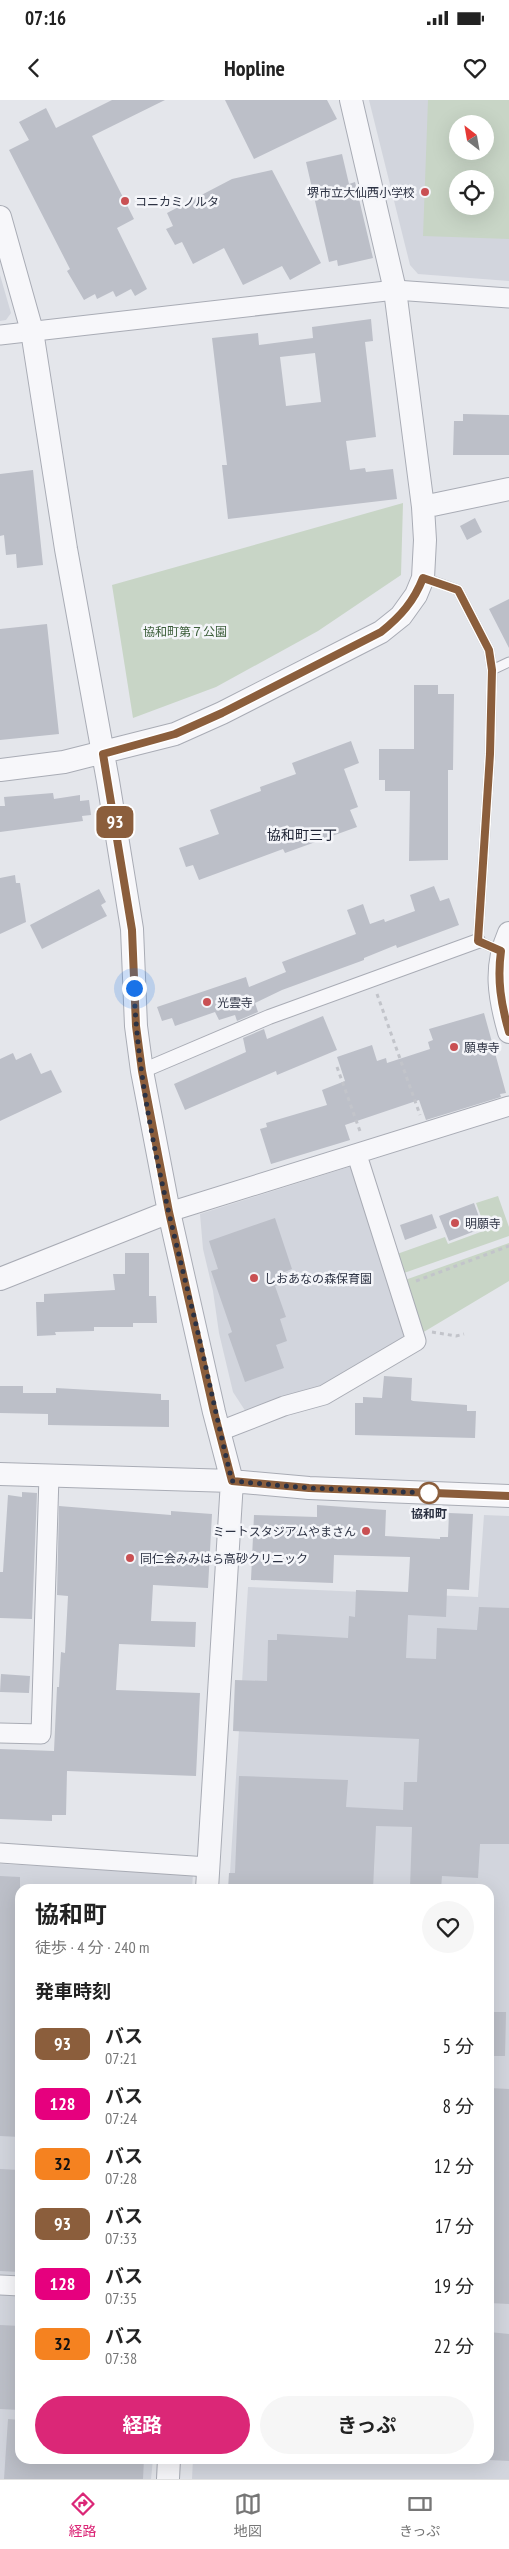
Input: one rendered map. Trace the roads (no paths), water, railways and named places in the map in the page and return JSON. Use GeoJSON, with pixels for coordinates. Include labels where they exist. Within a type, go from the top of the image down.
{"type":"FeatureCollection","features":[{"type":"Feature","properties":{"kind":"street"},"geometry":{"type":"LineString","coordinates":[[0,770],[64,762],[103,754],[175,734],[222,713],[381,632],[401,616],[416,595],[423,578],[425,540],[423,507],[395,290],[351,100]]}},
{"type":"Feature","properties":{"kind":"street"},"geometry":{"type":"LineString","coordinates":[[0,217],[32,332],[66,549],[103,754],[132,930],[136,1026],[142,1071],[169,1212],[232,1481],[207,1884]]}},
{"type":"Feature","properties":{"kind":"street"},"geometry":{"type":"LineString","coordinates":[[0,335],[395,290],[509,298]]}},
{"type":"Feature","properties":{"kind":"street"},"geometry":{"type":"LineString","coordinates":[[423,507],[509,489]]}},
{"type":"Feature","properties":{"kind":"street"},"geometry":{"type":"LineString","coordinates":[[142,1071],[269,1018],[478,941]]}},
{"type":"Feature","properties":{"kind":"street"},"geometry":{"type":"LineString","coordinates":[[505,942],[498,972],[500,999],[509,1032]]}},
{"type":"Feature","properties":{"kind":"street"},"geometry":{"type":"LineString","coordinates":[[0,1278],[169,1212],[509,1106]]}},
{"type":"Feature","properties":{"kind":"street"},"geometry":{"type":"LineString","coordinates":[[220,1431],[284,1406],[324,1394],[416,1341],[399,1288],[362,1153]]}},
{"type":"Feature","properties":{"kind":"street"},"geometry":{"type":"LineString","coordinates":[[0,1474],[232,1481],[309,1488],[509,1496]]}},
{"type":"Feature","properties":{"kind":"street"},"geometry":{"type":"LineString","coordinates":[[0,1733],[41,1734],[49,1476]]}},
{"type":"Feature","properties":{"kind":"street"},"geometry":{"type":"LineString","coordinates":[[0,1853],[208,1867]]}},
{"type":"Feature","properties":{"kind":"street"},"geometry":{"type":"LineString","coordinates":[[0,2285],[15,2286]]}},
{"type":"Feature","properties":{"kind":"street"},"geometry":{"type":"LineString","coordinates":[[168,2479],[169,2464]]}},
{"type":"Feature","properties":{"kind":"lane"},"geometry":{"type":"LineString","coordinates":[[423,578],[458,590],[489,650],[492,670],[490,754],[478,941],[505,942]]}},
{"type":"Feature","properties":{"kind":"lane"},"geometry":{"type":"LineString","coordinates":[[492,670],[509,662]]}},
{"type":"Feature","properties":{"kind":"place","name":"堺市立大仙西小学校"},"geometry":{"type":"Point","coordinates":[425,192]}},
{"type":"Feature","properties":{"kind":"place","name":"コニカミノルタ"},"geometry":{"type":"Point","coordinates":[125,201]}},
{"type":"Feature","properties":{"kind":"place","name":"光雲寺"},"geometry":{"type":"Point","coordinates":[207,1002]}},
{"type":"Feature","properties":{"kind":"place","name":"願専寺"},"geometry":{"type":"Point","coordinates":[454,1047]}},
{"type":"Feature","properties":{"kind":"place","name":"明願寺"},"geometry":{"type":"Point","coordinates":[455,1223]}},
{"type":"Feature","properties":{"kind":"place","name":"しおあなの森保育園"},"geometry":{"type":"Point","coordinates":[254,1278]}},
{"type":"Feature","properties":{"kind":"place","name":"協和町"},"geometry":{"type":"Point","coordinates":[429,1493]}},
{"type":"Feature","properties":{"kind":"place","name":"ミートスタジアムやまさん"},"geometry":{"type":"Point","coordinates":[366,1531]}},
{"type":"Feature","properties":{"kind":"place","name":"同仁会みみはら高砂クリニック"},"geometry":{"type":"Point","coordinates":[130,1558]}},
{"type":"Feature","properties":{"kind":"district","name":"協和町三丁"},"geometry":{"type":"Point","coordinates":[302,835]}},
{"type":"Feature","properties":{"kind":"park label","name":"協和町第７公園"},"geometry":{"type":"Point","coordinates":[185,631]}}]}
